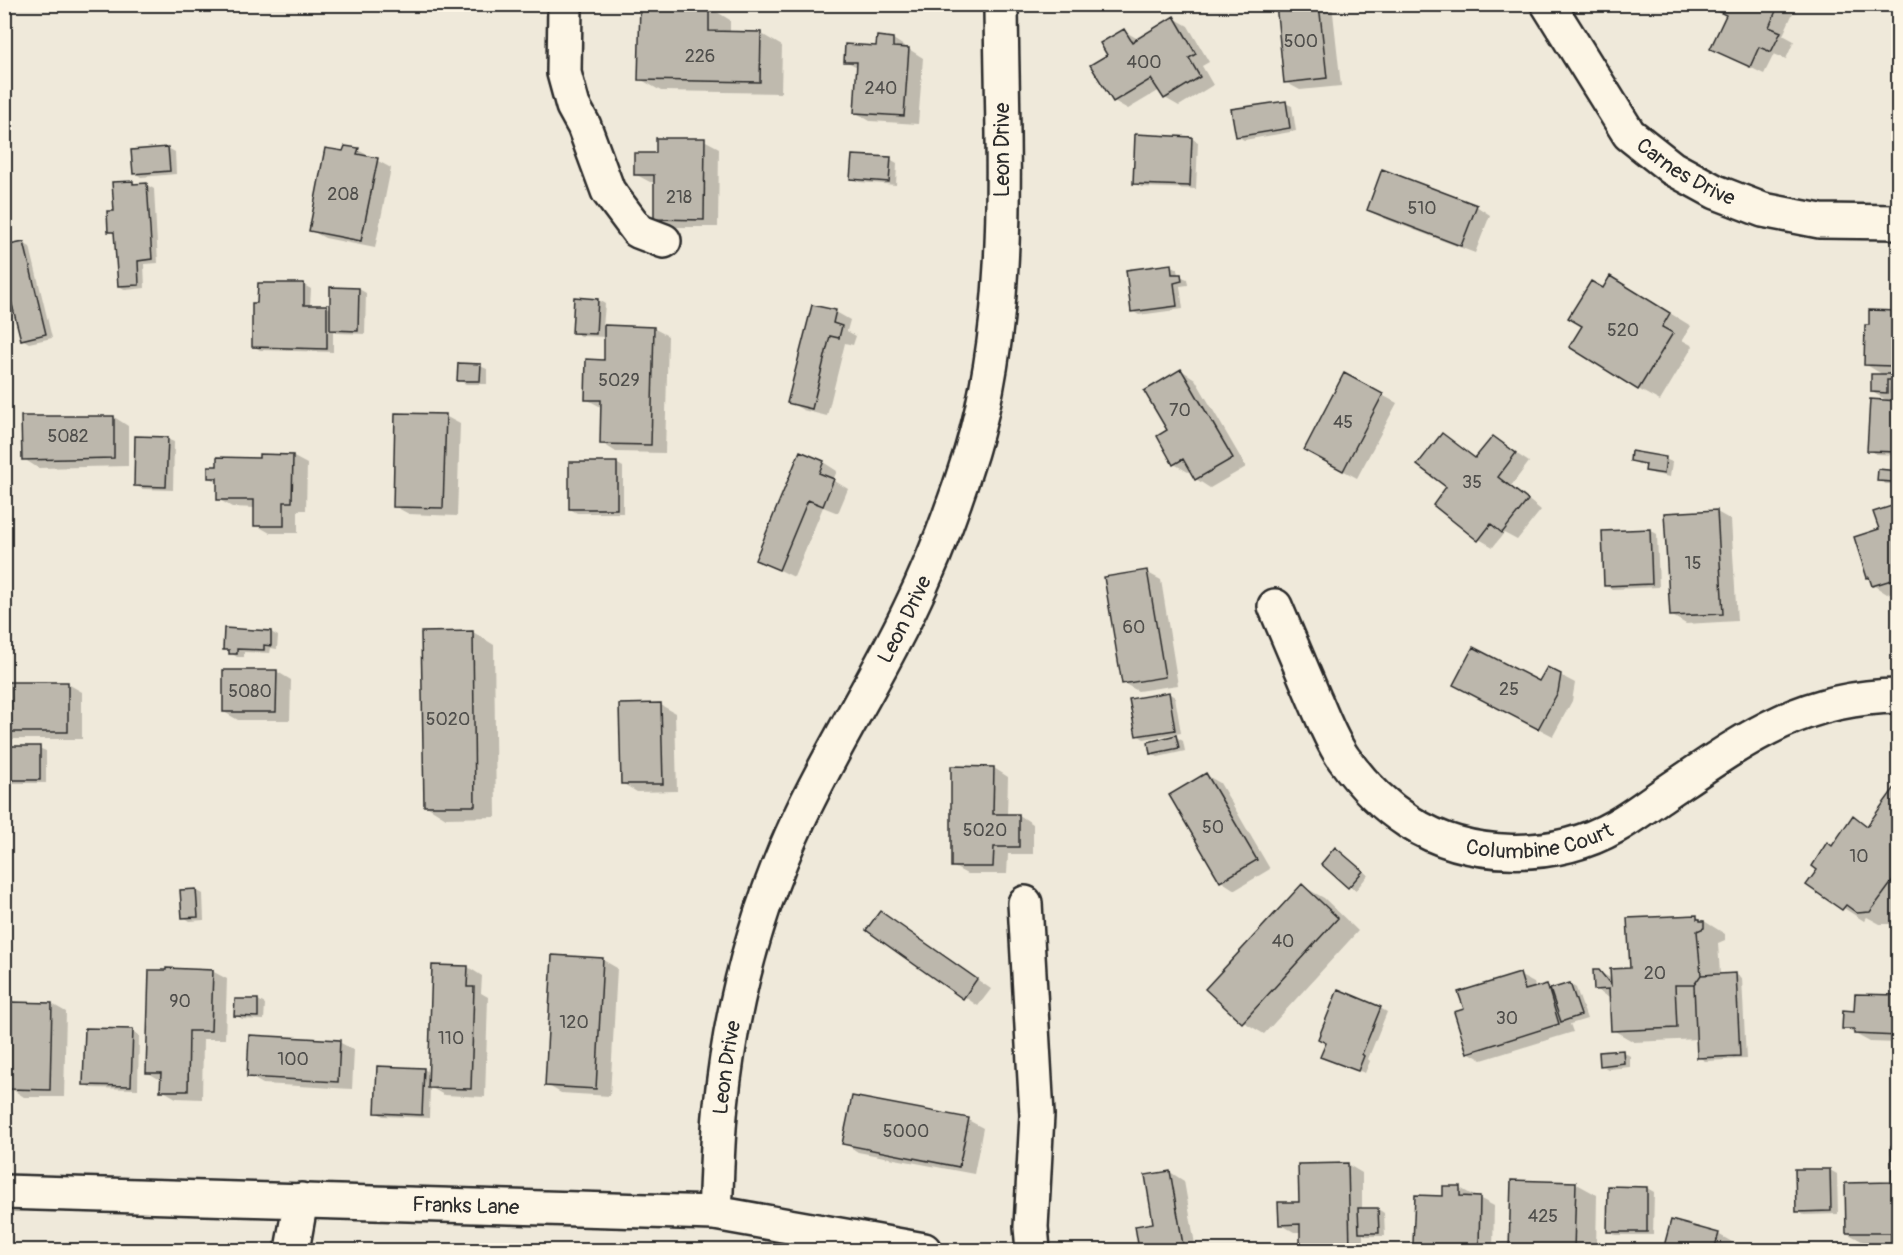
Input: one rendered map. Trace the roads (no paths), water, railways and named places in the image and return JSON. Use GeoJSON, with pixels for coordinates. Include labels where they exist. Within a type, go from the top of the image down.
{"type":"FeatureCollection","features":[{"type":"Feature","properties":{"kind":"street"},"geometry":{"type":"LineString","coordinates":[[565,4],[564,73],[573,106],[584,126],[608,191],[638,231],[664,241]]}},
{"type":"Feature","properties":{"kind":"street","name":"Leon Drive"},"geometry":{"type":"LineString","coordinates":[[715,1213],[721,1106],[735,1010],[762,910],[798,819],[909,612],[946,526],[972,447],[992,360],[1002,259],[1001,4]]}},
{"type":"Feature","properties":{"kind":"street","name":"Carnes Drive"},"geometry":{"type":"LineString","coordinates":[[1548,4],[1629,134],[1672,168],[1716,192],[1763,210],[1820,220],[1899,222]]}},
{"type":"Feature","properties":{"kind":"street","name":"Columbine Court"},"geometry":{"type":"LineString","coordinates":[[1275,606],[1327,727],[1343,758],[1373,794],[1410,822],[1447,840],[1492,851],[1532,851],[1576,844],[1615,827],[1769,725],[1817,707],[1870,696],[1899,696]]}},
{"type":"Feature","properties":{"kind":"street"},"geometry":{"type":"LineString","coordinates":[[1025,903],[1038,1115],[1031,1227],[1033,1251]]}},
{"type":"Feature","properties":{"kind":"street","name":"Franks Lane"},"geometry":{"type":"LineString","coordinates":[[4,1191],[715,1213],[924,1251]]}},
{"type":"Feature","properties":{"kind":"street"},"geometry":{"type":"LineString","coordinates":[[292,1251],[301,1200]]}}]}
